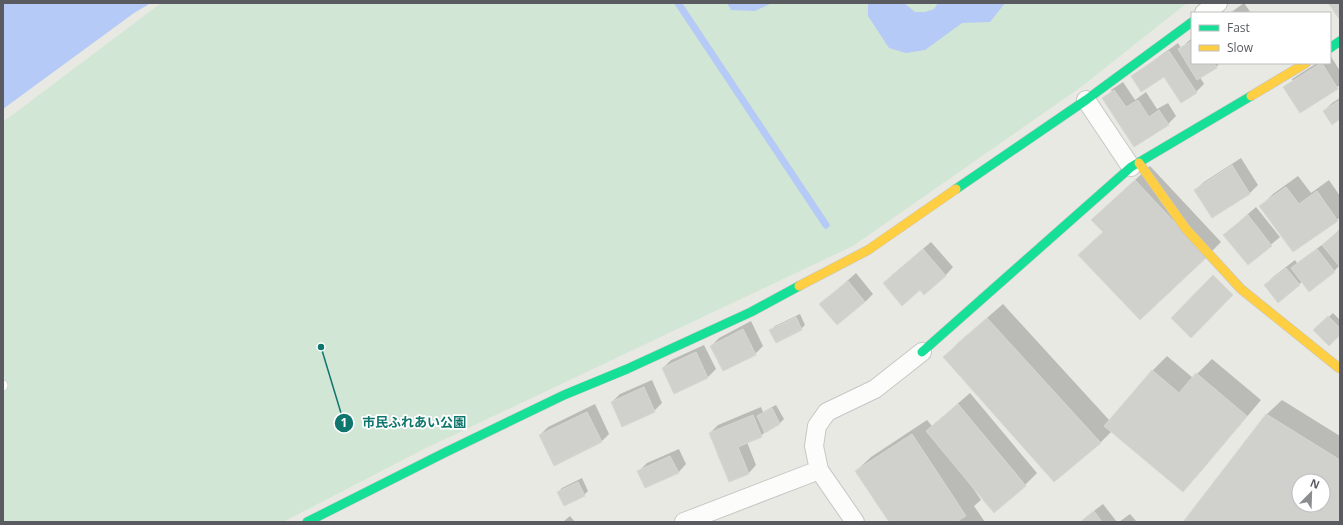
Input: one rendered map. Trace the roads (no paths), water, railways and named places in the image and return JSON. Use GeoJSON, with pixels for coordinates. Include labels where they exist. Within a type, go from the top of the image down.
{"type":"FeatureCollection","features":[{"type":"Feature","properties":{"kind":"street"},"geometry":{"type":"LineString","coordinates":[[1205,12],[1218,3]]}},
{"type":"Feature","properties":{"kind":"street"},"geometry":{"type":"LineString","coordinates":[[307,522],[564,395],[627,369],[751,312],[868,250],[1086,100],[1191,23]]}},
{"type":"Feature","properties":{"kind":"street"},"geometry":{"type":"LineString","coordinates":[[1331,47],[1340,41]]}},
{"type":"Feature","properties":{"kind":"street"},"geometry":{"type":"LineString","coordinates":[[855,522],[819,470],[814,446],[818,426],[827,412],[875,390],[922,352],[1135,165],[1304,64]]}},
{"type":"Feature","properties":{"kind":"street"},"geometry":{"type":"LineString","coordinates":[[1086,100],[1186,229],[1241,288],[1339,368]]}},
{"type":"Feature","properties":{"kind":"street"},"geometry":{"type":"LineString","coordinates":[[684,522],[819,470]]}},
{"type":"Feature","properties":{"kind":"water"},"geometry":{"type":"Polygon","coordinates":[[[3,3],[151,3],[134,13],[3,109],[3,3]]]}},
{"type":"Feature","properties":{"kind":"water"},"geometry":{"type":"Polygon","coordinates":[[[727,3],[772,3],[755,11],[731,10],[727,3]]]}},
{"type":"Feature","properties":{"kind":"water"},"geometry":{"type":"Polygon","coordinates":[[[868,3],[904,3],[915,12],[925,12],[934,9],[938,3],[1005,3],[990,22],[962,23],[925,50],[906,53],[889,48],[868,16],[868,3]]]}},
{"type":"Feature","properties":{"kind":"waterway"},"geometry":{"type":"LineString","coordinates":[[678,3],[826,225]]}},
{"type":"Feature","properties":{"kind":"place","name":"市民ふれあい公園"},"geometry":{"type":"Point","coordinates":[321,347]}}]}
